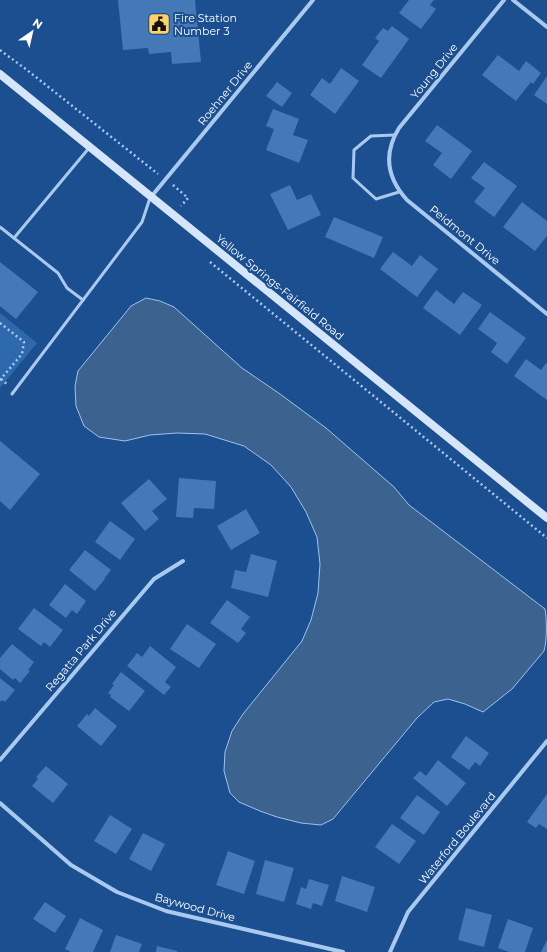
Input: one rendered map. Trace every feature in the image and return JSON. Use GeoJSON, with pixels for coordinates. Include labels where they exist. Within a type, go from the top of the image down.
{"type":"FeatureCollection","features":[{"type":"Feature","properties":{"kind":"main road","name":"Yellow Springs-Fairfield Road"},"geometry":{"type":"LineString","coordinates":[[0,74],[547,518]]}},
{"type":"Feature","properties":{"kind":"street","name":"Roehner Drive"},"geometry":{"type":"LineString","coordinates":[[151,196],[313,0]]}},
{"type":"Feature","properties":{"kind":"street","name":"Young Drive"},"geometry":{"type":"LineString","coordinates":[[388,159],[391,143],[399,128],[504,0]]}},
{"type":"Feature","properties":{"kind":"street"},"geometry":{"type":"LineString","coordinates":[[513,0],[547,27]]}},
{"type":"Feature","properties":{"kind":"street","name":"Peidmont Drive"},"geometry":{"type":"LineString","coordinates":[[388,159],[394,182],[399,192],[407,200],[547,314]]}},
{"type":"Feature","properties":{"kind":"street","name":"Regatta Park Drive"},"geometry":{"type":"LineString","coordinates":[[0,760],[154,579],[184,561]]}},
{"type":"Feature","properties":{"kind":"street","name":"Waterford Boulevard"},"geometry":{"type":"LineString","coordinates":[[390,952],[408,912],[547,741]]}},
{"type":"Feature","properties":{"kind":"street","name":"Baywood Drive"},"geometry":{"type":"LineString","coordinates":[[0,803],[71,865],[117,892],[166,911],[343,952]]}},
{"type":"Feature","properties":{"kind":"lane"},"geometry":{"type":"LineString","coordinates":[[394,135],[371,136],[354,150],[353,178],[376,198],[399,192]]}},
{"type":"Feature","properties":{"kind":"lane"},"geometry":{"type":"LineString","coordinates":[[14,238],[90,147]]}},
{"type":"Feature","properties":{"kind":"lane"},"geometry":{"type":"LineString","coordinates":[[12,394],[142,222],[151,196]]}},
{"type":"Feature","properties":{"kind":"lane"},"geometry":{"type":"LineString","coordinates":[[0,227],[58,273],[68,288],[83,300]]}},
{"type":"Feature","properties":{"kind":"path"},"geometry":{"type":"LineString","coordinates":[[0,50],[150,168]]}},
{"type":"Feature","properties":{"kind":"path"},"geometry":{"type":"LineString","coordinates":[[177,189],[188,198],[183,204]]}},
{"type":"Feature","properties":{"kind":"path"},"geometry":{"type":"LineString","coordinates":[[209,260],[547,538]]}},
{"type":"Feature","properties":{"kind":"path"},"geometry":{"type":"LineString","coordinates":[[0,323],[24,342],[22,354],[0,380]]}},
{"type":"Feature","properties":{"kind":"shaded area"},"geometry":{"type":"Polygon","coordinates":[[[146,298],[160,301],[174,307],[242,368],[326,428],[394,487],[409,505],[545,609],[546,641],[544,651],[512,689],[483,712],[465,704],[448,699],[434,702],[417,718],[333,819],[321,825],[301,823],[277,817],[239,802],[230,793],[224,771],[225,752],[232,731],[243,714],[302,641],[311,620],[318,593],[320,564],[317,537],[306,512],[291,487],[271,465],[244,446],[205,434],[177,433],[150,435],[125,441],[99,437],[84,426],[76,406],[75,386],[78,371],[131,306],[146,298]]]}},
{"type":"Feature","properties":{"kind":"shaded area"},"geometry":{"type":"Polygon","coordinates":[[[0,313],[37,343],[0,388],[0,313]]]}},
{"type":"Feature","properties":{"kind":"building","name":"Fire Station Number 3"},"geometry":{"type":"Polygon","coordinates":[[[118,0],[195,0],[201,62],[172,64],[171,52],[149,54],[148,48],[123,50],[118,0]]]}},
{"type":"Feature","properties":{"kind":"building"},"geometry":{"type":"Polygon","coordinates":[[[409,0],[434,0],[430,5],[436,9],[421,29],[399,13],[409,0]]]}},
{"type":"Feature","properties":{"kind":"building"},"geometry":{"type":"Polygon","coordinates":[[[392,26],[409,39],[381,78],[362,65],[379,41],[375,38],[383,28],[388,31],[392,26]]]}},
{"type":"Feature","properties":{"kind":"building"},"geometry":{"type":"Polygon","coordinates":[[[498,55],[519,71],[526,61],[541,73],[533,84],[531,82],[516,101],[482,75],[498,55]]]}},
{"type":"Feature","properties":{"kind":"building"},"geometry":{"type":"Polygon","coordinates":[[[341,68],[359,81],[335,114],[310,95],[322,78],[330,84],[341,68]]]}},
{"type":"Feature","properties":{"kind":"building"},"geometry":{"type":"Polygon","coordinates":[[[547,76],[547,104],[534,95],[547,76]]]}},
{"type":"Feature","properties":{"kind":"building"},"geometry":{"type":"Polygon","coordinates":[[[277,82],[292,93],[282,107],[266,96],[277,82]]]}},
{"type":"Feature","properties":{"kind":"building"},"geometry":{"type":"Polygon","coordinates":[[[273,109],[299,119],[293,135],[308,140],[299,163],[266,150],[274,129],[266,126],[273,109]]]}},
{"type":"Feature","properties":{"kind":"building"},"geometry":{"type":"Polygon","coordinates":[[[437,125],[472,151],[451,179],[433,165],[442,153],[425,141],[437,125]]]}},
{"type":"Feature","properties":{"kind":"building"},"geometry":{"type":"Polygon","coordinates":[[[484,162],[517,186],[494,217],[474,202],[485,188],[471,178],[484,162]]]}},
{"type":"Feature","properties":{"kind":"building"},"geometry":{"type":"Polygon","coordinates":[[[290,185],[297,200],[311,194],[321,215],[288,230],[270,194],[290,185]]]}},
{"type":"Feature","properties":{"kind":"building"},"geometry":{"type":"Polygon","coordinates":[[[522,202],[547,221],[547,236],[535,251],[503,227],[522,202]]]}},
{"type":"Feature","properties":{"kind":"building"},"geometry":{"type":"Polygon","coordinates":[[[334,217],[383,237],[374,258],[325,237],[334,217]]]}},
{"type":"Feature","properties":{"kind":"building"},"geometry":{"type":"Polygon","coordinates":[[[393,252],[412,266],[420,255],[438,269],[417,297],[380,269],[393,252]]]}},
{"type":"Feature","properties":{"kind":"building"},"geometry":{"type":"Polygon","coordinates":[[[0,262],[38,292],[16,319],[0,306],[0,262]]]}},
{"type":"Feature","properties":{"kind":"building"},"geometry":{"type":"Polygon","coordinates":[[[436,290],[454,304],[463,292],[482,305],[460,335],[423,308],[436,290]]]}},
{"type":"Feature","properties":{"kind":"building"},"geometry":{"type":"Polygon","coordinates":[[[490,312],[526,338],[507,364],[491,352],[497,343],[478,329],[490,312]]]}},
{"type":"Feature","properties":{"kind":"building"},"geometry":{"type":"Polygon","coordinates":[[[526,359],[541,370],[547,362],[547,400],[514,376],[526,359]]]}},
{"type":"Feature","properties":{"kind":"building"},"geometry":{"type":"Polygon","coordinates":[[[0,441],[40,474],[10,510],[0,501],[0,441]]]}},
{"type":"Feature","properties":{"kind":"building"},"geometry":{"type":"Polygon","coordinates":[[[179,478],[216,481],[214,509],[194,508],[193,518],[176,517],[179,478]]]}},
{"type":"Feature","properties":{"kind":"building"},"geometry":{"type":"Polygon","coordinates":[[[149,479],[167,499],[152,511],[159,519],[145,531],[121,503],[149,479]]]}},
{"type":"Feature","properties":{"kind":"building"},"geometry":{"type":"Polygon","coordinates":[[[246,509],[260,533],[231,550],[217,526],[246,509]]]}},
{"type":"Feature","properties":{"kind":"building"},"geometry":{"type":"Polygon","coordinates":[[[110,521],[135,539],[120,560],[95,542],[110,521]]]}},
{"type":"Feature","properties":{"kind":"building"},"geometry":{"type":"Polygon","coordinates":[[[85,550],[111,570],[95,591],[69,570],[85,550]]]}},
{"type":"Feature","properties":{"kind":"building"},"geometry":{"type":"Polygon","coordinates":[[[251,554],[277,561],[268,597],[231,588],[235,570],[246,572],[251,554]]]}},
{"type":"Feature","properties":{"kind":"building"},"geometry":{"type":"Polygon","coordinates":[[[65,584],[86,601],[77,614],[72,610],[66,618],[49,605],[65,584]]]}},
{"type":"Feature","properties":{"kind":"building"},"geometry":{"type":"Polygon","coordinates":[[[227,600],[250,617],[241,629],[246,633],[238,643],[210,623],[227,600]]]}},
{"type":"Feature","properties":{"kind":"building"},"geometry":{"type":"Polygon","coordinates":[[[34,608],[63,630],[50,647],[44,642],[41,646],[18,629],[34,608]]]}},
{"type":"Feature","properties":{"kind":"building"},"geometry":{"type":"Polygon","coordinates":[[[187,624],[216,644],[199,668],[170,649],[187,624]]]}},
{"type":"Feature","properties":{"kind":"building"},"geometry":{"type":"Polygon","coordinates":[[[12,644],[34,662],[28,670],[30,671],[20,683],[15,678],[13,680],[0,669],[0,658],[12,644]]]}},
{"type":"Feature","properties":{"kind":"building"},"geometry":{"type":"Polygon","coordinates":[[[150,646],[176,667],[165,682],[171,687],[164,695],[127,666],[137,653],[142,657],[150,646]]]}},
{"type":"Feature","properties":{"kind":"building"},"geometry":{"type":"Polygon","coordinates":[[[121,672],[145,691],[129,711],[110,697],[111,695],[108,693],[114,685],[112,684],[121,672]]]}},
{"type":"Feature","properties":{"kind":"building"},"geometry":{"type":"Polygon","coordinates":[[[0,678],[15,690],[5,702],[2,700],[0,702],[0,678]]]}},
{"type":"Feature","properties":{"kind":"building"},"geometry":{"type":"Polygon","coordinates":[[[95,708],[117,726],[101,746],[77,726],[87,714],[89,716],[95,708]]]}},
{"type":"Feature","properties":{"kind":"building"},"geometry":{"type":"Polygon","coordinates":[[[466,736],[489,753],[480,766],[475,762],[469,770],[451,757],[466,736]]]}},
{"type":"Feature","properties":{"kind":"building"},"geometry":{"type":"Polygon","coordinates":[[[438,760],[466,783],[447,806],[413,778],[420,771],[426,776],[438,760]]]}},
{"type":"Feature","properties":{"kind":"building"},"geometry":{"type":"Polygon","coordinates":[[[46,766],[68,784],[53,803],[32,786],[38,779],[36,777],[46,766]]]}},
{"type":"Feature","properties":{"kind":"building"},"geometry":{"type":"Polygon","coordinates":[[[547,794],[547,829],[539,824],[536,828],[527,822],[547,794]]]}},
{"type":"Feature","properties":{"kind":"building"},"geometry":{"type":"Polygon","coordinates":[[[417,795],[440,812],[424,835],[400,818],[417,795]]]}},
{"type":"Feature","properties":{"kind":"building"},"geometry":{"type":"Polygon","coordinates":[[[110,815],[132,829],[116,854],[94,841],[110,815]]]}},
{"type":"Feature","properties":{"kind":"building"},"geometry":{"type":"Polygon","coordinates":[[[392,824],[416,841],[399,864],[375,847],[392,824]]]}},
{"type":"Feature","properties":{"kind":"building"},"geometry":{"type":"Polygon","coordinates":[[[143,833],[165,844],[151,871],[129,859],[143,833]]]}},
{"type":"Feature","properties":{"kind":"building"},"geometry":{"type":"Polygon","coordinates":[[[228,851],[255,861],[244,894],[216,885],[228,851]]]}},
{"type":"Feature","properties":{"kind":"building"},"geometry":{"type":"Polygon","coordinates":[[[265,860],[294,868],[284,902],[256,894],[265,860]]]}},
{"type":"Feature","properties":{"kind":"building"},"geometry":{"type":"Polygon","coordinates":[[[342,876],[375,887],[367,912],[335,901],[342,876]]]}},
{"type":"Feature","properties":{"kind":"building"},"geometry":{"type":"Polygon","coordinates":[[[309,879],[329,885],[322,906],[313,903],[311,909],[296,904],[301,887],[306,889],[309,879]]]}},
{"type":"Feature","properties":{"kind":"building"},"geometry":{"type":"Polygon","coordinates":[[[45,902],[66,916],[55,933],[33,919],[45,902]]]}},
{"type":"Feature","properties":{"kind":"building"},"geometry":{"type":"Polygon","coordinates":[[[466,908],[492,915],[484,947],[458,940],[466,908]]]}},
{"type":"Feature","properties":{"kind":"building"},"geometry":{"type":"Polygon","coordinates":[[[80,918],[103,930],[93,952],[71,952],[65,949],[80,918]]]}},
{"type":"Feature","properties":{"kind":"building"},"geometry":{"type":"Polygon","coordinates":[[[508,919],[533,928],[525,952],[509,952],[498,948],[508,919]]]}},
{"type":"Feature","properties":{"kind":"building"},"geometry":{"type":"Polygon","coordinates":[[[116,935],[142,944],[139,952],[110,952],[116,935]]]}},
{"type":"Feature","properties":{"kind":"building"},"geometry":{"type":"Polygon","coordinates":[[[547,940],[547,952],[541,952],[547,940]]]}},
{"type":"Feature","properties":{"kind":"building"},"geometry":{"type":"Polygon","coordinates":[[[157,946],[177,951],[177,952],[156,952],[157,946]]]}},
{"type":"Feature","properties":{"kind":"place","name":"Fire Station Number 3"},"geometry":{"type":"Point","coordinates":[159,24]}}]}
